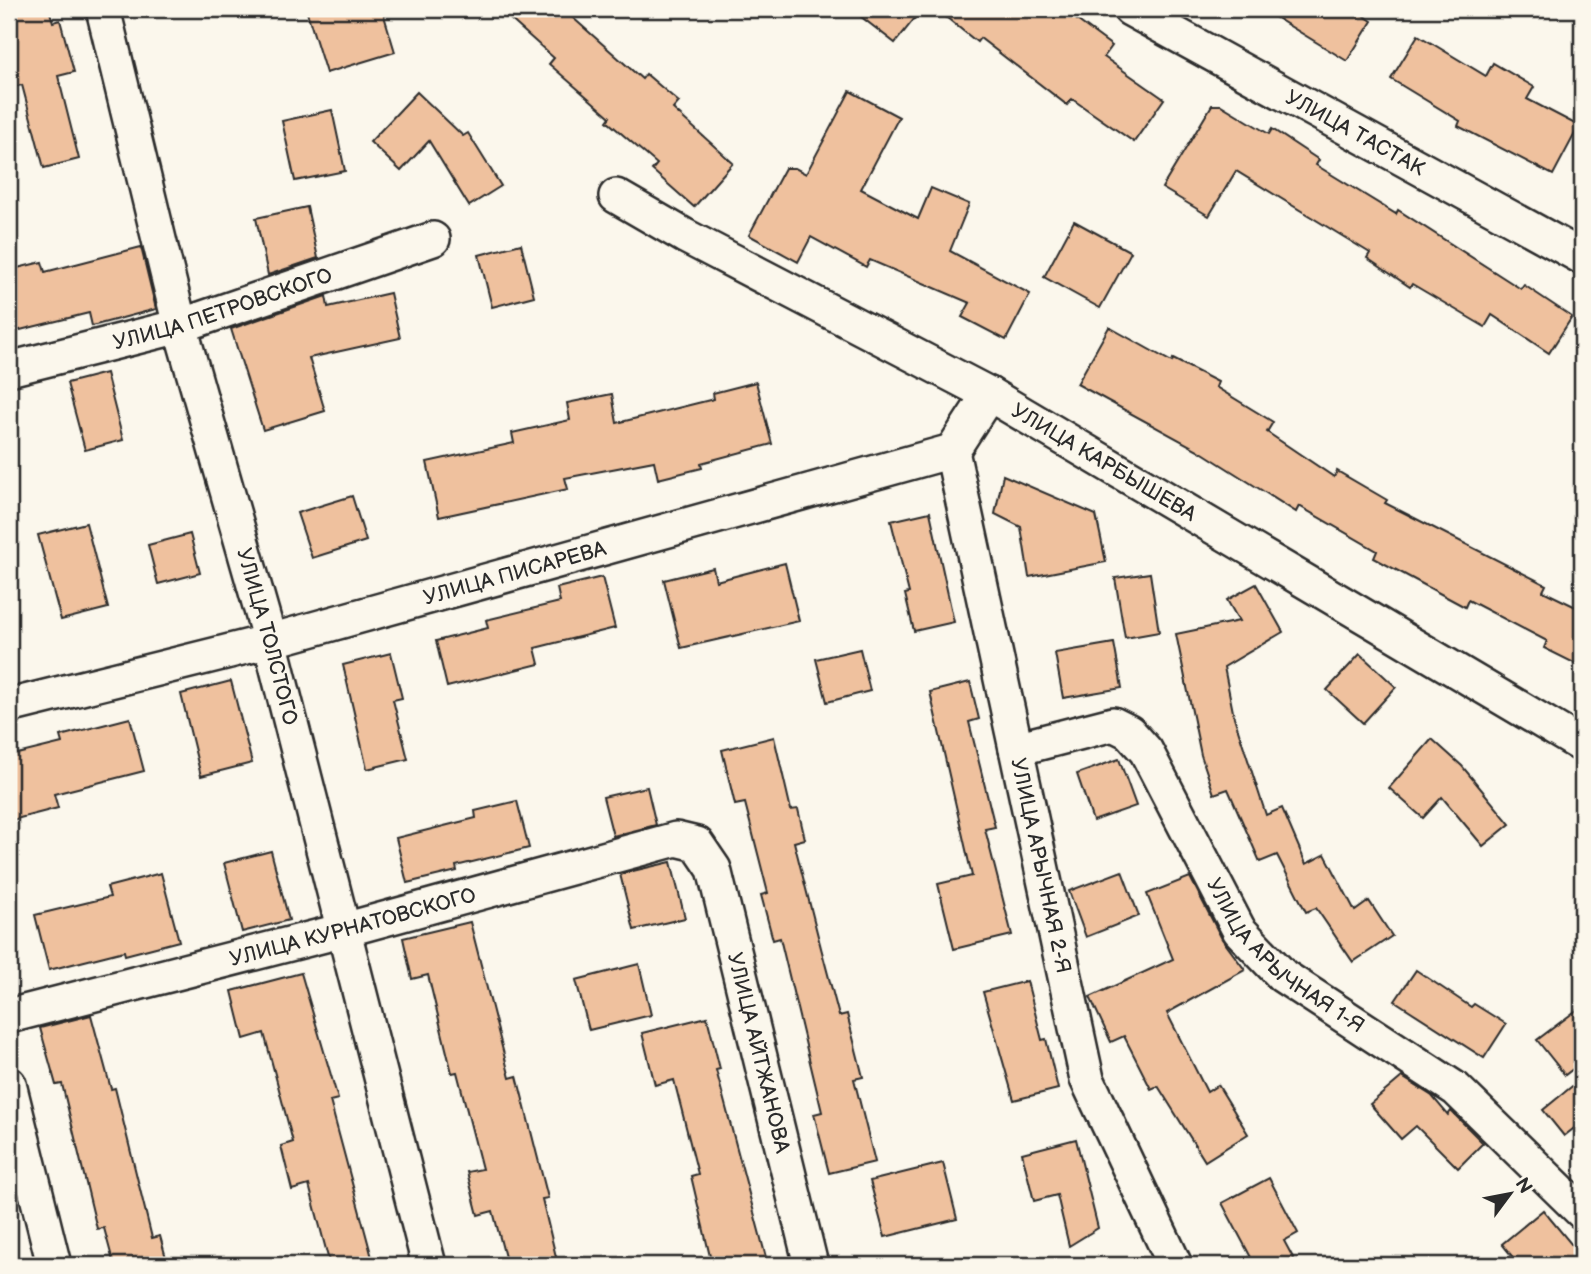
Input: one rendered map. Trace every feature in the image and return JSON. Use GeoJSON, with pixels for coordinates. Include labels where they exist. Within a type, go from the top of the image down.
{"type":"FeatureCollection","features":[{"type":"Feature","properties":{"kind":"street","name":"УЛИЦА ТОЛСТОГО"},"geometry":{"type":"LineString","coordinates":[[103,9],[180,326],[270,641],[429,1265]]}},
{"type":"Feature","properties":{"kind":"street","name":"УЛИЦА ТАСТАК"},"geometry":{"type":"LineString","coordinates":[[1130,9],[1582,257]]}},
{"type":"Feature","properties":{"kind":"street","name":"УЛИЦА КАРБЫШЕВА"},"geometry":{"type":"LineString","coordinates":[[616,196],[685,236],[989,394],[1582,745]]}},
{"type":"Feature","properties":{"kind":"street","name":"УЛИЦА ПЕТРОВСКОГО"},"geometry":{"type":"LineString","coordinates":[[9,369],[180,326],[433,239]]}},
{"type":"Feature","properties":{"kind":"street"},"geometry":{"type":"LineString","coordinates":[[952,451],[989,394]]}},
{"type":"Feature","properties":{"kind":"street","name":"УЛИЦА ПИСАРЕВА"},"geometry":{"type":"LineString","coordinates":[[9,706],[270,641],[952,451]]}},
{"type":"Feature","properties":{"kind":"street","name":"УЛИЦА АРЫЧНАЯ 2-Я"},"geometry":{"type":"LineString","coordinates":[[952,451],[1087,1079],[1175,1265]]}},
{"type":"Feature","properties":{"kind":"street","name":"УЛИЦА АРЫЧНАЯ 1-Я"},"geometry":{"type":"LineString","coordinates":[[1016,749],[1113,724],[1129,732],[1146,751],[1239,929],[1283,976],[1456,1089],[1582,1212]]}},
{"type":"Feature","properties":{"kind":"street","name":"УЛИЦА КУРНАТОВСКОГО"},"geometry":{"type":"LineString","coordinates":[[9,1016],[344,930],[676,839],[697,844]]}},
{"type":"Feature","properties":{"kind":"street","name":"УЛИЦА АЙТЖАНОВА"},"geometry":{"type":"LineString","coordinates":[[697,844],[714,869],[811,1265]]}},
{"type":"Feature","properties":{"kind":"street"},"geometry":{"type":"LineString","coordinates":[[9,1084],[54,1265]]}},
{"type":"Feature","properties":{"kind":"building"},"geometry":{"type":"Polygon","coordinates":[[[9,9],[49,9],[53,22],[60,20],[74,72],[58,76],[79,159],[44,168],[22,85],[9,88],[9,9]]]}},
{"type":"Feature","properties":{"kind":"building"},"geometry":{"type":"Polygon","coordinates":[[[306,9],[382,9],[395,52],[326,73],[306,9]]]}},
{"type":"Feature","properties":{"kind":"building"},"geometry":{"type":"Polygon","coordinates":[[[499,9],[563,9],[642,79],[646,74],[679,102],[673,109],[733,163],[694,207],[652,170],[657,164],[607,121],[610,117],[549,64],[554,58],[499,9]]]}},
{"type":"Feature","properties":{"kind":"building"},"geometry":{"type":"Polygon","coordinates":[[[851,9],[922,9],[895,43],[851,9]]]}},
{"type":"Feature","properties":{"kind":"building"},"geometry":{"type":"Polygon","coordinates":[[[936,9],[1062,9],[1112,46],[1104,57],[1164,99],[1134,142],[1072,99],[1067,105],[980,38],[977,42],[936,9]]]}},
{"type":"Feature","properties":{"kind":"building"},"geometry":{"type":"Polygon","coordinates":[[[1262,9],[1353,9],[1372,21],[1347,61],[1262,9]]]}},
{"type":"Feature","properties":{"kind":"building"},"geometry":{"type":"Polygon","coordinates":[[[1418,35],[1486,76],[1493,63],[1534,87],[1527,99],[1579,126],[1553,175],[1458,126],[1460,121],[1391,79],[1418,35]]]}},
{"type":"Feature","properties":{"kind":"building"},"geometry":{"type":"Polygon","coordinates":[[[850,91],[899,117],[861,189],[918,219],[931,188],[969,204],[950,251],[1030,294],[1006,340],[962,317],[970,303],[870,260],[866,267],[811,237],[798,262],[749,235],[785,168],[795,168],[806,174],[850,91]]]}},
{"type":"Feature","properties":{"kind":"building"},"geometry":{"type":"Polygon","coordinates":[[[417,92],[463,136],[468,133],[501,186],[469,206],[429,141],[401,171],[370,142],[417,92]]]}},
{"type":"Feature","properties":{"kind":"building"},"geometry":{"type":"Polygon","coordinates":[[[1212,105],[1221,105],[1269,134],[1272,129],[1319,160],[1316,165],[1396,214],[1398,210],[1521,289],[1524,285],[1572,317],[1549,353],[1492,315],[1485,327],[1412,284],[1410,287],[1367,258],[1370,253],[1236,171],[1209,216],[1162,188],[1212,105]]]}},
{"type":"Feature","properties":{"kind":"building"},"geometry":{"type":"Polygon","coordinates":[[[332,110],[345,171],[295,181],[282,121],[332,110]]]}},
{"type":"Feature","properties":{"kind":"building"},"geometry":{"type":"Polygon","coordinates":[[[307,207],[318,258],[268,275],[256,218],[307,207]]]}},
{"type":"Feature","properties":{"kind":"building"},"geometry":{"type":"Polygon","coordinates":[[[1074,221],[1131,252],[1100,308],[1044,277],[1074,221]]]}},
{"type":"Feature","properties":{"kind":"building"},"geometry":{"type":"Polygon","coordinates":[[[521,244],[534,296],[492,307],[479,255],[521,244]]]}},
{"type":"Feature","properties":{"kind":"building"},"geometry":{"type":"Polygon","coordinates":[[[141,247],[156,309],[92,326],[89,313],[12,332],[9,319],[9,270],[42,262],[45,272],[141,247]]]}},
{"type":"Feature","properties":{"kind":"building"},"geometry":{"type":"Polygon","coordinates":[[[390,293],[400,338],[309,358],[325,411],[263,430],[231,329],[326,296],[328,307],[390,293]]]}},
{"type":"Feature","properties":{"kind":"building"},"geometry":{"type":"Polygon","coordinates":[[[1109,327],[1172,362],[1173,359],[1218,382],[1216,387],[1273,422],[1267,432],[1334,477],[1337,471],[1387,500],[1385,503],[1546,585],[1543,591],[1582,610],[1582,667],[1544,648],[1547,641],[1468,600],[1465,607],[1374,558],[1377,551],[1299,506],[1296,512],[1198,450],[1077,384],[1109,327]]]}},
{"type":"Feature","properties":{"kind":"building"},"geometry":{"type":"Polygon","coordinates":[[[106,373],[123,440],[85,450],[67,383],[106,373]]]}},
{"type":"Feature","properties":{"kind":"building"},"geometry":{"type":"Polygon","coordinates":[[[756,382],[772,444],[701,463],[702,468],[658,479],[654,461],[565,478],[568,489],[439,517],[427,462],[514,443],[512,433],[570,420],[567,403],[612,394],[617,423],[714,399],[713,393],[756,382]]]}},
{"type":"Feature","properties":{"kind":"building"},"geometry":{"type":"Polygon","coordinates":[[[1003,475],[1096,515],[1106,562],[1029,577],[1021,527],[995,514],[1003,475]]]}},
{"type":"Feature","properties":{"kind":"building"},"geometry":{"type":"Polygon","coordinates":[[[352,496],[366,541],[312,558],[297,513],[352,496]]]}},
{"type":"Feature","properties":{"kind":"building"},"geometry":{"type":"Polygon","coordinates":[[[930,512],[954,622],[914,631],[905,594],[909,593],[891,521],[930,512]]]}},
{"type":"Feature","properties":{"kind":"building"},"geometry":{"type":"Polygon","coordinates":[[[86,523],[108,608],[61,620],[38,535],[86,523]]]}},
{"type":"Feature","properties":{"kind":"building"},"geometry":{"type":"Polygon","coordinates":[[[190,534],[200,573],[158,584],[148,545],[190,534]]]}},
{"type":"Feature","properties":{"kind":"building"},"geometry":{"type":"Polygon","coordinates":[[[785,563],[799,621],[681,648],[664,580],[713,568],[716,581],[785,563]]]}},
{"type":"Feature","properties":{"kind":"building"},"geometry":{"type":"Polygon","coordinates":[[[1150,573],[1159,632],[1125,638],[1115,578],[1150,573]]]}},
{"type":"Feature","properties":{"kind":"building"},"geometry":{"type":"Polygon","coordinates":[[[602,577],[615,628],[535,648],[539,664],[447,687],[436,641],[488,628],[486,620],[560,602],[557,588],[602,577]]]}},
{"type":"Feature","properties":{"kind":"building"},"geometry":{"type":"Polygon","coordinates":[[[1256,584],[1283,632],[1224,667],[1234,717],[1266,815],[1282,808],[1306,864],[1325,854],[1355,911],[1369,901],[1392,936],[1353,962],[1316,908],[1306,912],[1277,855],[1260,862],[1228,789],[1214,794],[1201,755],[1176,634],[1239,621],[1227,600],[1256,584]]]}},
{"type":"Feature","properties":{"kind":"building"},"geometry":{"type":"Polygon","coordinates":[[[1114,643],[1122,688],[1063,698],[1055,653],[1114,643]]]}},
{"type":"Feature","properties":{"kind":"building"},"geometry":{"type":"Polygon","coordinates":[[[860,649],[870,691],[827,702],[816,659],[860,649]]]}},
{"type":"Feature","properties":{"kind":"building"},"geometry":{"type":"Polygon","coordinates":[[[391,653],[402,698],[393,700],[408,759],[367,769],[343,665],[391,653]]]}},
{"type":"Feature","properties":{"kind":"building"},"geometry":{"type":"Polygon","coordinates":[[[1360,654],[1396,687],[1363,723],[1327,690],[1360,654]]]}},
{"type":"Feature","properties":{"kind":"building"},"geometry":{"type":"Polygon","coordinates":[[[231,681],[252,763],[201,776],[181,694],[231,681]]]}},
{"type":"Feature","properties":{"kind":"building"},"geometry":{"type":"Polygon","coordinates":[[[970,682],[979,719],[969,722],[995,827],[985,829],[1012,935],[954,949],[938,884],[972,876],[930,692],[970,682]]]}},
{"type":"Feature","properties":{"kind":"building"},"geometry":{"type":"Polygon","coordinates":[[[130,718],[144,771],[54,794],[58,808],[12,820],[9,806],[9,756],[62,743],[60,736],[130,718]]]}},
{"type":"Feature","properties":{"kind":"building"},"geometry":{"type":"Polygon","coordinates":[[[774,737],[791,810],[798,809],[805,839],[794,842],[821,948],[839,1016],[847,1014],[863,1077],[854,1079],[875,1162],[829,1173],[814,1114],[822,1112],[780,938],[773,940],[761,895],[768,893],[745,803],[735,805],[722,750],[774,737]]]}},
{"type":"Feature","properties":{"kind":"building"},"geometry":{"type":"Polygon","coordinates":[[[1432,739],[1462,766],[1510,824],[1483,846],[1442,797],[1423,818],[1389,788],[1432,739]]]}},
{"type":"Feature","properties":{"kind":"building"},"geometry":{"type":"Polygon","coordinates":[[[1119,759],[1136,806],[1093,821],[1077,774],[1119,759]]]}},
{"type":"Feature","properties":{"kind":"building"},"geometry":{"type":"Polygon","coordinates":[[[647,787],[656,825],[613,836],[603,797],[647,787]]]}},
{"type":"Feature","properties":{"kind":"building"},"geometry":{"type":"Polygon","coordinates":[[[517,801],[529,848],[456,866],[457,871],[407,883],[396,838],[476,818],[475,811],[517,801]]]}},
{"type":"Feature","properties":{"kind":"building"},"geometry":{"type":"Polygon","coordinates":[[[271,851],[289,920],[242,932],[224,863],[271,851]]]}},
{"type":"Feature","properties":{"kind":"building"},"geometry":{"type":"Polygon","coordinates":[[[671,862],[685,918],[634,930],[620,874],[671,862]]]}},
{"type":"Feature","properties":{"kind":"building"},"geometry":{"type":"Polygon","coordinates":[[[1122,871],[1139,916],[1086,937],[1069,891],[1122,871]]]}},
{"type":"Feature","properties":{"kind":"building"},"geometry":{"type":"Polygon","coordinates":[[[161,873],[179,941],[125,955],[124,951],[49,970],[35,915],[110,897],[107,887],[161,873]]]}},
{"type":"Feature","properties":{"kind":"building"},"geometry":{"type":"Polygon","coordinates":[[[1190,877],[1222,939],[1245,970],[1167,1013],[1207,1092],[1218,1085],[1248,1134],[1205,1161],[1158,1086],[1151,1089],[1124,1036],[1111,1042],[1090,997],[1173,959],[1147,894],[1190,877]]]}},
{"type":"Feature","properties":{"kind":"building"},"geometry":{"type":"Polygon","coordinates":[[[470,922],[510,1078],[517,1076],[548,1198],[542,1199],[558,1265],[507,1265],[493,1211],[478,1215],[467,1172],[482,1169],[457,1072],[452,1073],[428,975],[412,979],[403,938],[470,922]]]}},
{"type":"Feature","properties":{"kind":"building"},"geometry":{"type":"Polygon","coordinates":[[[639,964],[651,1015],[589,1030],[576,980],[639,964]]]}},
{"type":"Feature","properties":{"kind":"building"},"geometry":{"type":"Polygon","coordinates":[[[1416,970],[1471,1007],[1474,1004],[1506,1024],[1484,1058],[1395,1001],[1416,970]]]}},
{"type":"Feature","properties":{"kind":"building"},"geometry":{"type":"Polygon","coordinates":[[[301,973],[338,1099],[330,1101],[374,1265],[330,1265],[309,1185],[292,1190],[281,1146],[293,1142],[264,1033],[244,1039],[232,991],[301,973]]]}},
{"type":"Feature","properties":{"kind":"building"},"geometry":{"type":"Polygon","coordinates":[[[1027,981],[1042,1040],[1046,1039],[1058,1089],[1014,1100],[983,992],[1027,981]]]}},
{"type":"Feature","properties":{"kind":"building"},"geometry":{"type":"Polygon","coordinates":[[[1582,1006],[1582,1062],[1565,1075],[1537,1040],[1582,1006]]]}},
{"type":"Feature","properties":{"kind":"building"},"geometry":{"type":"Polygon","coordinates":[[[91,1015],[111,1089],[115,1088],[152,1238],[160,1236],[168,1265],[114,1265],[104,1228],[97,1229],[62,1084],[56,1085],[40,1028],[91,1015]]]}},
{"type":"Feature","properties":{"kind":"building"},"geometry":{"type":"Polygon","coordinates":[[[707,1017],[720,1069],[716,1070],[768,1265],[712,1265],[691,1176],[698,1174],[674,1080],[655,1085],[642,1033],[707,1017]]]}},
{"type":"Feature","properties":{"kind":"building"},"geometry":{"type":"Polygon","coordinates":[[[1402,1077],[1432,1096],[1448,1115],[1451,1111],[1483,1143],[1458,1168],[1416,1126],[1401,1139],[1370,1104],[1402,1077]]]}},
{"type":"Feature","properties":{"kind":"building"},"geometry":{"type":"Polygon","coordinates":[[[1582,1078],[1582,1122],[1564,1136],[1543,1110],[1582,1078]]]}},
{"type":"Feature","properties":{"kind":"building"},"geometry":{"type":"Polygon","coordinates":[[[1076,1139],[1098,1228],[1069,1246],[1057,1195],[1034,1201],[1022,1153],[1076,1139]]]}},
{"type":"Feature","properties":{"kind":"building"},"geometry":{"type":"Polygon","coordinates":[[[943,1163],[957,1219],[885,1237],[870,1181],[943,1163]]]}},
{"type":"Feature","properties":{"kind":"building"},"geometry":{"type":"Polygon","coordinates":[[[1269,1178],[1298,1233],[1284,1241],[1297,1265],[1255,1265],[1222,1203],[1269,1178]]]}},
{"type":"Feature","properties":{"kind":"building"},"geometry":{"type":"Polygon","coordinates":[[[1543,1210],[1582,1257],[1582,1265],[1519,1265],[1502,1244],[1543,1210]]]}}]}
